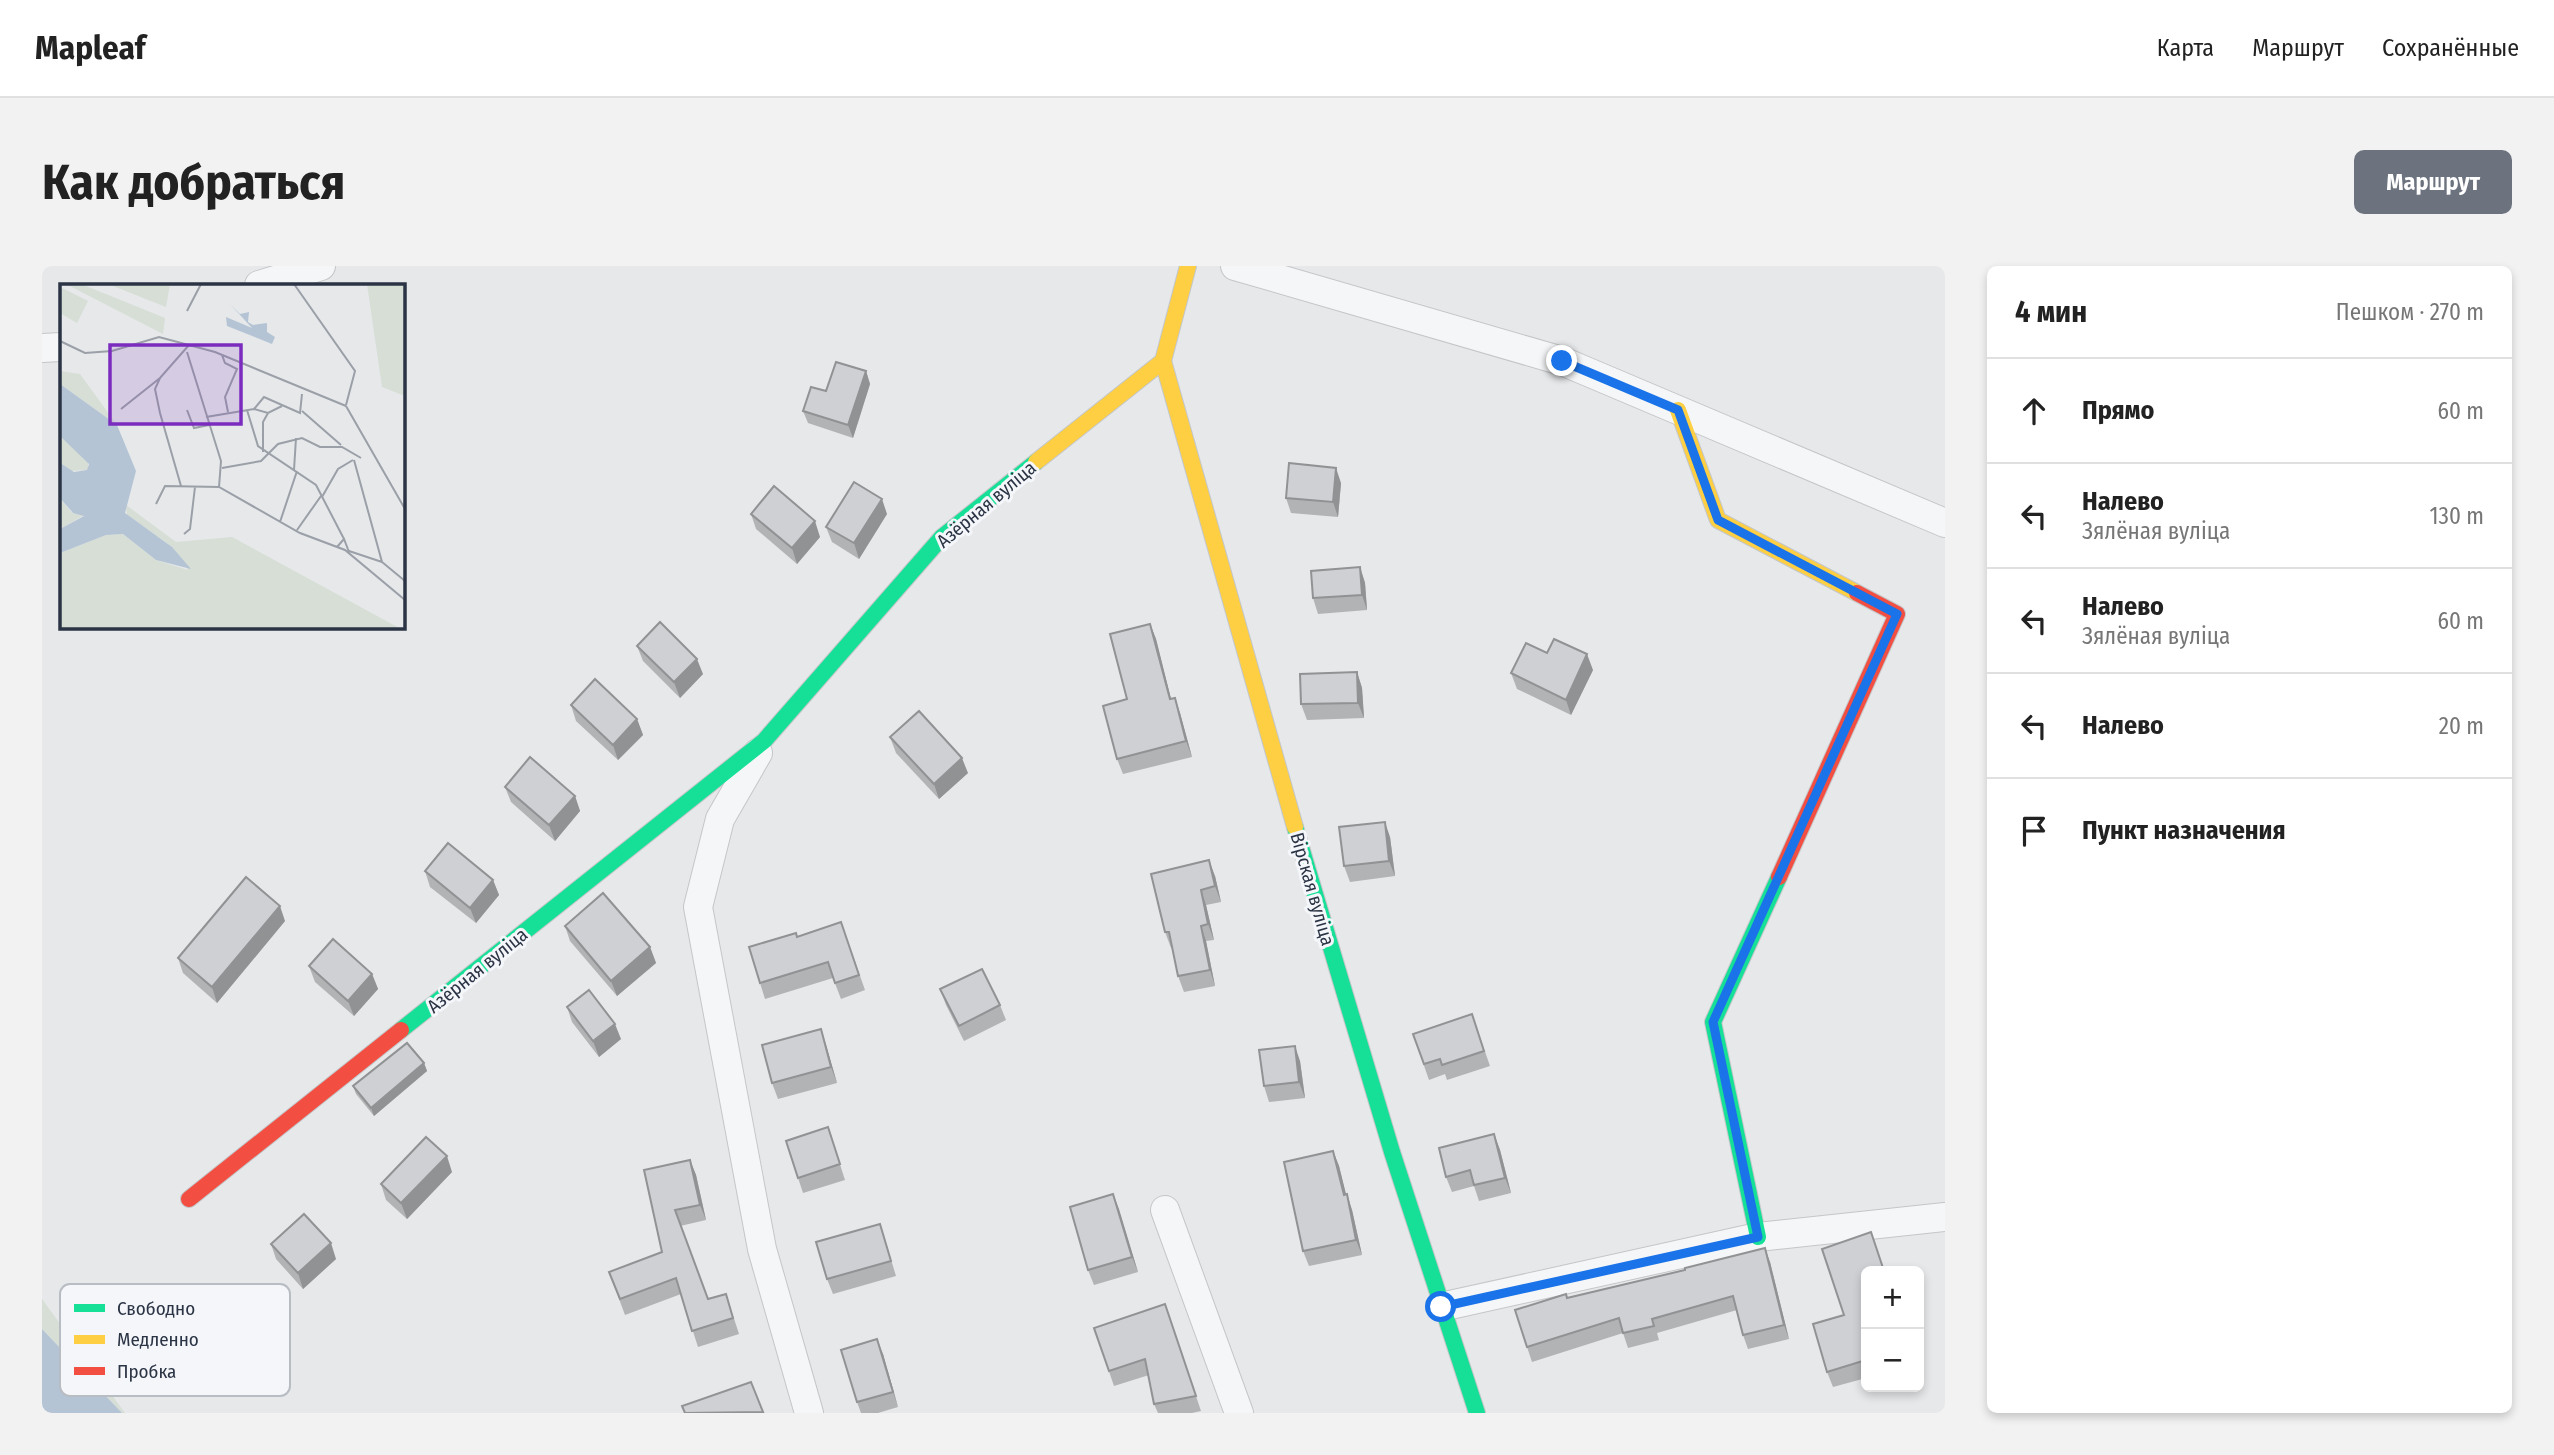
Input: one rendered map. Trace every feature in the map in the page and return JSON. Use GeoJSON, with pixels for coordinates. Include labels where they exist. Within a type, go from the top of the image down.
{"type":"FeatureCollection","features":[{"type":"Feature","properties":{"kind":"street"},"geometry":{"type":"LineString","coordinates":[[262,284],[321,266]]}},
{"type":"Feature","properties":{"kind":"street"},"geometry":{"type":"LineString","coordinates":[[1163,361],[1188,266]]}},
{"type":"Feature","properties":{"kind":"street"},"geometry":{"type":"LineString","coordinates":[[1235,266],[1562,361],[1945,523]]}},
{"type":"Feature","properties":{"kind":"street"},"geometry":{"type":"LineString","coordinates":[[42,348],[60,346]]}},
{"type":"Feature","properties":{"kind":"street","name":"Азёрная вуліца"},"geometry":{"type":"LineString","coordinates":[[189,1199],[764,741],[942,537],[1163,361]]}},
{"type":"Feature","properties":{"kind":"street","name":"Вірская вуліца"},"geometry":{"type":"LineString","coordinates":[[1163,361],[1338,977],[1441,1307],[1478,1413]]}},
{"type":"Feature","properties":{"kind":"street"},"geometry":{"type":"LineString","coordinates":[[1678,410],[1718,520],[1897,614],[1713,1022],[1758,1237]]}},
{"type":"Feature","properties":{"kind":"street","name":"Азёрная вуліца"},"geometry":{"type":"LineString","coordinates":[[764,741],[720,819],[698,907],[762,1249],[809,1413]]}},
{"type":"Feature","properties":{"kind":"street"},"geometry":{"type":"LineString","coordinates":[[1165,1210],[1239,1413]]}},
{"type":"Feature","properties":{"kind":"street"},"geometry":{"type":"LineString","coordinates":[[1441,1307],[1758,1237],[1945,1217]]}},
{"type":"Feature","properties":{"kind":"shaded area"},"geometry":{"type":"Polygon","coordinates":[[[42,1299],[60,1324],[60,1348],[42,1329],[42,1299]]]}},
{"type":"Feature","properties":{"kind":"shaded area"},"geometry":{"type":"Polygon","coordinates":[[[106,1396],[113,1396],[125,1413],[106,1396]]]}},
{"type":"Feature","properties":{"kind":"water"},"geometry":{"type":"Polygon","coordinates":[[[42,1329],[60,1348],[60,1396],[106,1396],[122,1413],[42,1413],[42,1329]]]}},
{"type":"Feature","properties":{"kind":"building"},"geometry":{"type":"Polygon","coordinates":[[[836,362],[866,371],[848,425],[803,411],[811,387],[826,391],[836,362]]]}},
{"type":"Feature","properties":{"kind":"building"},"geometry":{"type":"Polygon","coordinates":[[[1289,463],[1336,468],[1333,502],[1286,498],[1289,463]]]}},
{"type":"Feature","properties":{"kind":"building"},"geometry":{"type":"Polygon","coordinates":[[[854,482],[882,499],[854,543],[826,527],[854,482]]]}},
{"type":"Feature","properties":{"kind":"building"},"geometry":{"type":"Polygon","coordinates":[[[774,486],[815,521],[792,548],[751,514],[774,486]]]}},
{"type":"Feature","properties":{"kind":"building"},"geometry":{"type":"Polygon","coordinates":[[[1360,567],[1362,595],[1313,598],[1311,571],[1360,567]]]}},
{"type":"Feature","properties":{"kind":"building"},"geometry":{"type":"Polygon","coordinates":[[[660,622],[697,659],[674,682],[637,646],[660,622]]]}},
{"type":"Feature","properties":{"kind":"building"},"geometry":{"type":"Polygon","coordinates":[[[1150,624],[1170,699],[1175,698],[1186,741],[1117,759],[1103,706],[1127,699],[1110,634],[1150,624]]]}},
{"type":"Feature","properties":{"kind":"building"},"geometry":{"type":"Polygon","coordinates":[[[1554,639],[1587,654],[1566,700],[1511,673],[1526,643],[1547,653],[1554,639]]]}},
{"type":"Feature","properties":{"kind":"building"},"geometry":{"type":"Polygon","coordinates":[[[1357,672],[1358,703],[1301,704],[1300,674],[1357,672]]]}},
{"type":"Feature","properties":{"kind":"building"},"geometry":{"type":"Polygon","coordinates":[[[595,679],[637,719],[613,745],[571,705],[595,679]]]}},
{"type":"Feature","properties":{"kind":"building"},"geometry":{"type":"Polygon","coordinates":[[[919,711],[962,758],[934,784],[890,737],[919,711]]]}},
{"type":"Feature","properties":{"kind":"building"},"geometry":{"type":"Polygon","coordinates":[[[530,757],[575,796],[549,825],[505,787],[530,757]]]}},
{"type":"Feature","properties":{"kind":"building"},"geometry":{"type":"Polygon","coordinates":[[[1385,822],[1389,861],[1344,866],[1339,827],[1385,822]]]}},
{"type":"Feature","properties":{"kind":"building"},"geometry":{"type":"Polygon","coordinates":[[[448,843],[493,880],[470,908],[425,871],[448,843]]]}},
{"type":"Feature","properties":{"kind":"building"},"geometry":{"type":"Polygon","coordinates":[[[1209,860],[1215,886],[1201,890],[1208,924],[1201,926],[1210,970],[1178,976],[1169,932],[1165,932],[1151,874],[1209,860]]]}},
{"type":"Feature","properties":{"kind":"building"},"geometry":{"type":"Polygon","coordinates":[[[246,877],[280,906],[212,987],[178,958],[246,877]]]}},
{"type":"Feature","properties":{"kind":"building"},"geometry":{"type":"Polygon","coordinates":[[[603,893],[650,947],[611,981],[565,926],[603,893]]]}},
{"type":"Feature","properties":{"kind":"building"},"geometry":{"type":"Polygon","coordinates":[[[841,922],[859,975],[835,983],[828,962],[760,983],[749,947],[796,933],[797,937],[841,922]]]}},
{"type":"Feature","properties":{"kind":"building"},"geometry":{"type":"Polygon","coordinates":[[[333,939],[372,974],[348,1001],[309,966],[333,939]]]}},
{"type":"Feature","properties":{"kind":"building"},"geometry":{"type":"Polygon","coordinates":[[[982,969],[1000,1005],[959,1026],[940,989],[982,969]]]}},
{"type":"Feature","properties":{"kind":"building"},"geometry":{"type":"Polygon","coordinates":[[[589,990],[615,1024],[593,1041],[567,1007],[589,990]]]}},
{"type":"Feature","properties":{"kind":"building"},"geometry":{"type":"Polygon","coordinates":[[[1472,1014],[1484,1051],[1442,1065],[1440,1059],[1424,1064],[1413,1034],[1472,1014]]]}},
{"type":"Feature","properties":{"kind":"building"},"geometry":{"type":"Polygon","coordinates":[[[821,1029],[831,1067],[772,1083],[762,1045],[821,1029]]]}},
{"type":"Feature","properties":{"kind":"building"},"geometry":{"type":"Polygon","coordinates":[[[407,1043],[424,1063],[371,1108],[353,1086],[407,1043]]]}},
{"type":"Feature","properties":{"kind":"building"},"geometry":{"type":"Polygon","coordinates":[[[1295,1046],[1299,1082],[1264,1086],[1259,1050],[1295,1046]]]}},
{"type":"Feature","properties":{"kind":"building"},"geometry":{"type":"Polygon","coordinates":[[[828,1127],[840,1164],[798,1178],[786,1141],[828,1127]]]}},
{"type":"Feature","properties":{"kind":"building"},"geometry":{"type":"Polygon","coordinates":[[[1494,1134],[1505,1178],[1474,1185],[1470,1170],[1446,1177],[1439,1148],[1494,1134]]]}},
{"type":"Feature","properties":{"kind":"building"},"geometry":{"type":"Polygon","coordinates":[[[426,1137],[447,1156],[401,1203],[381,1184],[426,1137]]]}},
{"type":"Feature","properties":{"kind":"building"},"geometry":{"type":"Polygon","coordinates":[[[1333,1151],[1344,1195],[1347,1194],[1356,1240],[1303,1251],[1284,1162],[1333,1151]]]}},
{"type":"Feature","properties":{"kind":"building"},"geometry":{"type":"Polygon","coordinates":[[[690,1160],[700,1205],[675,1210],[708,1299],[726,1294],[733,1318],[692,1331],[676,1278],[620,1299],[609,1272],[662,1252],[644,1170],[690,1160]]]}},
{"type":"Feature","properties":{"kind":"building"},"geometry":{"type":"Polygon","coordinates":[[[1113,1194],[1132,1257],[1088,1270],[1070,1207],[1113,1194]]]}},
{"type":"Feature","properties":{"kind":"building"},"geometry":{"type":"Polygon","coordinates":[[[304,1214],[331,1243],[298,1273],[271,1244],[304,1214]]]}},
{"type":"Feature","properties":{"kind":"building"},"geometry":{"type":"Polygon","coordinates":[[[880,1224],[891,1261],[827,1279],[816,1242],[880,1224]]]}},
{"type":"Feature","properties":{"kind":"building"},"geometry":{"type":"Polygon","coordinates":[[[1871,1232],[1882,1266],[1861,1266],[1861,1362],[1827,1372],[1813,1324],[1844,1315],[1822,1249],[1871,1232]]]}},
{"type":"Feature","properties":{"kind":"building"},"geometry":{"type":"Polygon","coordinates":[[[1765,1248],[1784,1325],[1743,1335],[1733,1296],[1652,1319],[1654,1326],[1623,1333],[1619,1318],[1527,1347],[1515,1310],[1566,1294],[1567,1298],[1765,1248]]]}},
{"type":"Feature","properties":{"kind":"building"},"geometry":{"type":"Polygon","coordinates":[[[1165,1304],[1196,1396],[1154,1404],[1145,1359],[1109,1371],[1094,1328],[1165,1304]]]}},
{"type":"Feature","properties":{"kind":"building"},"geometry":{"type":"Polygon","coordinates":[[[877,1339],[893,1392],[857,1402],[841,1350],[877,1339]]]}},
{"type":"Feature","properties":{"kind":"building"},"geometry":{"type":"Polygon","coordinates":[[[751,1382],[763,1412],[685,1413],[682,1406],[751,1382]]]}},
{"type":"Feature","properties":{"kind":"traffic: fast"},"geometry":{"type":"LineString","coordinates":[[401,1030],[764,741],[942,537],[1036,462]]}},
{"type":"Feature","properties":{"kind":"traffic: fast"},"geometry":{"type":"LineString","coordinates":[[1295,827],[1392,1152],[1477,1413]]}},
{"type":"Feature","properties":{"kind":"traffic: fast"},"geometry":{"type":"LineString","coordinates":[[1758,1237],[1713,1022],[1779,877]]}},
{"type":"Feature","properties":{"kind":"traffic: slow"},"geometry":{"type":"LineString","coordinates":[[1036,462],[1163,361],[1188,266]]}},
{"type":"Feature","properties":{"kind":"traffic: slow"},"geometry":{"type":"LineString","coordinates":[[1163,361],[1295,827]]}},
{"type":"Feature","properties":{"kind":"traffic: slow"},"geometry":{"type":"LineString","coordinates":[[1678,410],[1718,520],[1857,593]]}},
{"type":"Feature","properties":{"kind":"traffic: jam"},"geometry":{"type":"LineString","coordinates":[[1779,877],[1897,614],[1857,593]]}},
{"type":"Feature","properties":{"kind":"traffic: jam"},"geometry":{"type":"LineString","coordinates":[[189,1199],[401,1030]]}},
{"type":"Feature","properties":{"kind":"route"},"geometry":{"type":"LineString","coordinates":[[1441,1307],[1758,1237],[1713,1022],[1897,614],[1718,520],[1678,410],[1562,361]]}}]}
